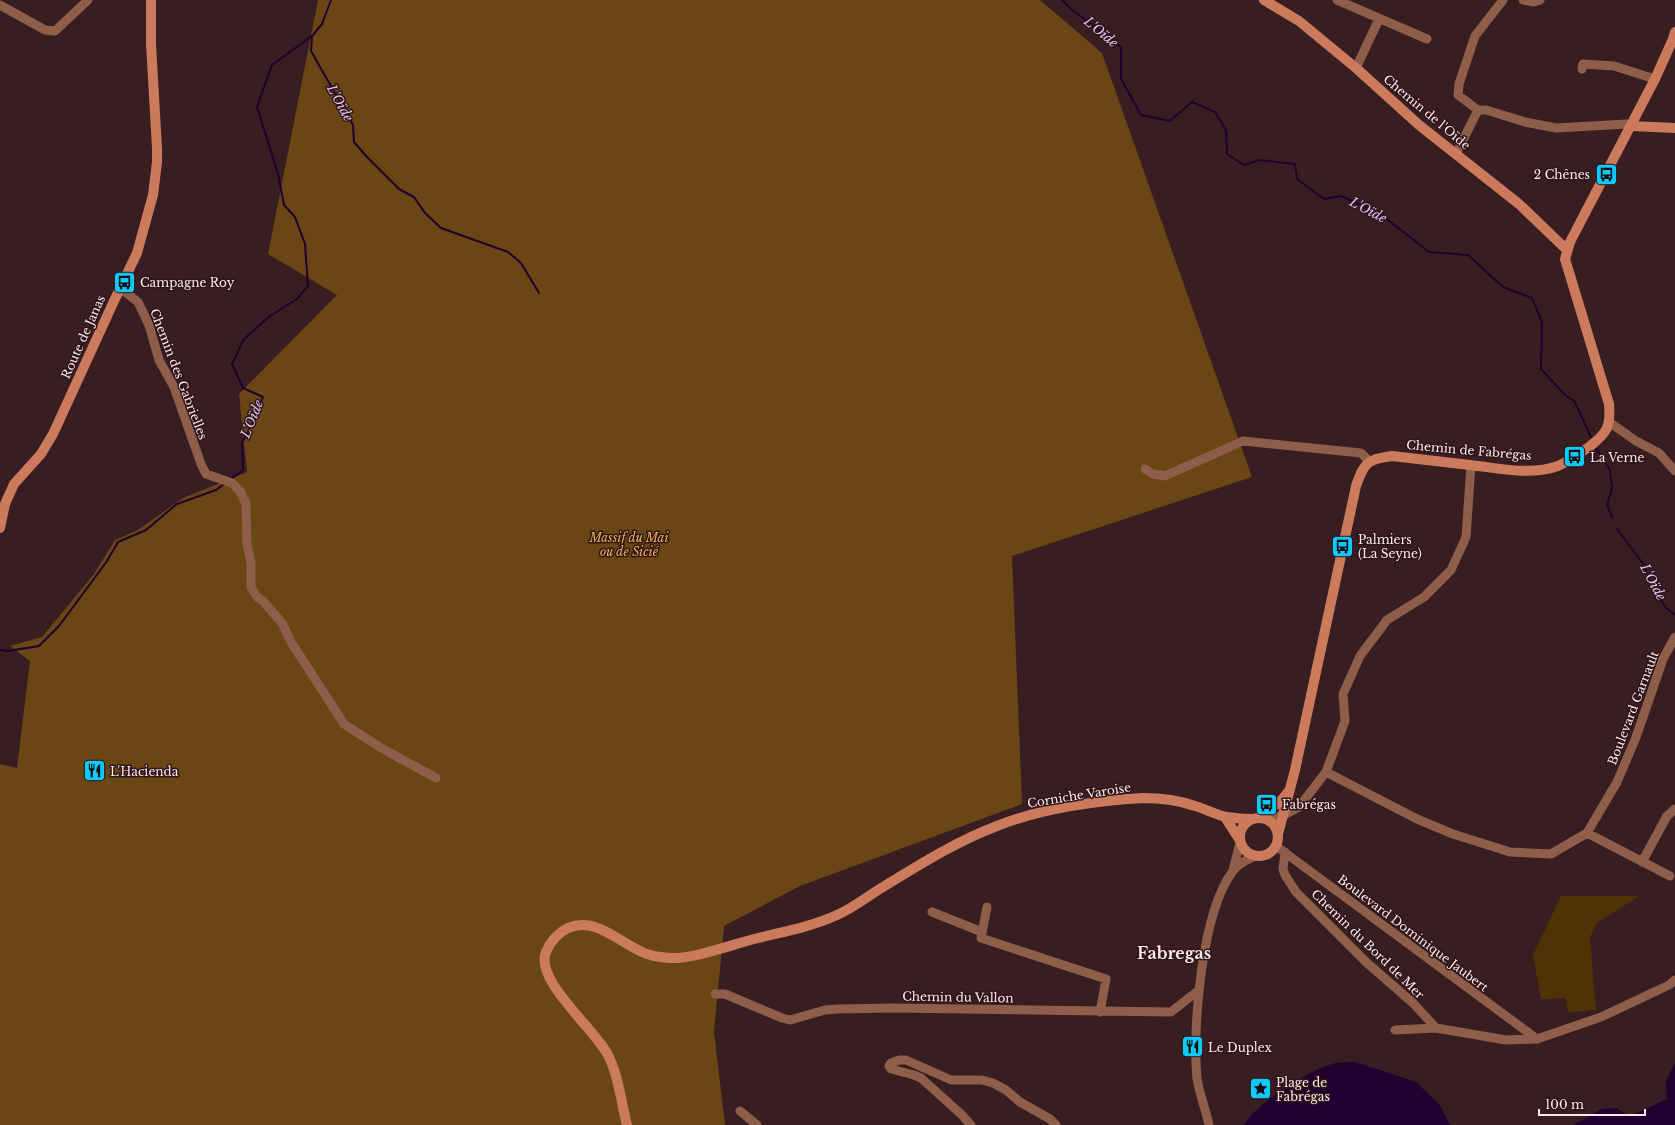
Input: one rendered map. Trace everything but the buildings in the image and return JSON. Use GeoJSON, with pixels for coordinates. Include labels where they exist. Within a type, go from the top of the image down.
{"type":"FeatureCollection","features":[{"type":"Feature","properties":{"kind":"street","name":"Route de Janas"},"geometry":{"type":"LineString","coordinates":[[0,528],[5,504],[14,484],[41,454],[53,434],[137,253],[149,213],[156,177],[157,148],[151,44],[151,0]]}},
{"type":"Feature","properties":{"kind":"street","name":"Chemin de l'Oïde"},"geometry":{"type":"LineString","coordinates":[[1264,0],[1299,21],[1356,68],[1419,125],[1519,204],[1567,250]]}},
{"type":"Feature","properties":{"kind":"street"},"geometry":{"type":"LineString","coordinates":[[1337,0],[1427,39]]}},
{"type":"Feature","properties":{"kind":"street"},"geometry":{"type":"LineString","coordinates":[[1503,0],[1475,36],[1459,84],[1458,95],[1478,110],[1486,110],[1525,122],[1556,128],[1626,124],[1647,120],[1675,123]]}},
{"type":"Feature","properties":{"kind":"street"},"geometry":{"type":"LineString","coordinates":[[1523,0],[1534,2],[1540,0]]}},
{"type":"Feature","properties":{"kind":"street"},"geometry":{"type":"LineString","coordinates":[[0,5],[45,30],[55,31],[83,1]]}},
{"type":"Feature","properties":{"kind":"street"},"geometry":{"type":"LineString","coordinates":[[1356,68],[1379,18]]}},
{"type":"Feature","properties":{"kind":"street"},"geometry":{"type":"LineString","coordinates":[[1675,32],[1655,79],[1567,250],[1565,259],[1609,404],[1609,422],[1636,441],[1659,453],[1675,471]]}},
{"type":"Feature","properties":{"kind":"street"},"geometry":{"type":"LineString","coordinates":[[1582,69],[1583,64],[1614,66],[1655,79]]}},
{"type":"Feature","properties":{"kind":"street"},"geometry":{"type":"LineString","coordinates":[[1456,154],[1478,110]]}},
{"type":"Feature","properties":{"kind":"street"},"geometry":{"type":"LineString","coordinates":[[1634,122],[1675,128]]}},
{"type":"Feature","properties":{"kind":"street","name":"Chemin des Gabrielles"},"geometry":{"type":"LineString","coordinates":[[120,288],[138,302],[148,325],[159,360],[174,387],[200,464],[206,474],[227,482],[240,491],[246,504],[247,544],[251,563],[251,587],[257,597],[263,601],[282,623],[291,642],[344,724],[383,749],[436,778]]}},
{"type":"Feature","properties":{"kind":"street","name":"Chemin de Fabrégas"},"geometry":{"type":"LineString","coordinates":[[1370,462],[1376,458],[1392,456],[1526,471],[1557,466],[1581,453],[1602,437],[1609,422]]}},
{"type":"Feature","properties":{"kind":"street"},"geometry":{"type":"LineString","coordinates":[[1145,469],[1153,474],[1165,476],[1243,441],[1361,453],[1370,462],[1361,472],[1356,486],[1290,789],[1276,846],[1270,853],[1255,856],[1240,864],[1233,870],[1224,884],[1216,902],[1208,936],[1199,990],[1195,1040],[1198,1080],[1209,1125]]}},
{"type":"Feature","properties":{"kind":"street"},"geometry":{"type":"LineString","coordinates":[[1233,870],[1240,841],[1240,829],[1246,822],[1259,818],[1284,815],[1299,807],[1326,772],[1345,721],[1343,694],[1360,656],[1387,620],[1424,597],[1451,570],[1466,537],[1471,465]]}},
{"type":"Feature","properties":{"kind":"street","name":"Boulevard Garnault"},"geometry":{"type":"LineString","coordinates":[[1588,833],[1617,782],[1635,740],[1663,659],[1675,637]]}},
{"type":"Feature","properties":{"kind":"street"},"geometry":{"type":"LineString","coordinates":[[1326,772],[1417,819],[1453,834],[1510,852],[1551,854],[1588,833],[1670,876]]}},
{"type":"Feature","properties":{"kind":"street"},"geometry":{"type":"LineString","coordinates":[[1259,818],[1280,802],[1290,789]]}},
{"type":"Feature","properties":{"kind":"street","name":"Corniche Varoise"},"geometry":{"type":"LineString","coordinates":[[626,1125],[615,1072],[609,1056],[600,1040],[557,991],[549,979],[545,969],[544,959],[546,951],[556,935],[565,929],[576,925],[587,924],[598,927],[640,951],[656,957],[674,958],[693,956],[804,927],[839,914],[928,859],[995,827],[1029,814],[1089,804],[1144,798],[1167,799],[1195,806],[1225,817],[1259,818]]}},
{"type":"Feature","properties":{"kind":"street"},"geometry":{"type":"LineString","coordinates":[[1642,862],[1667,816],[1675,809]]}},
{"type":"Feature","properties":{"kind":"street"},"geometry":{"type":"LineString","coordinates":[[1225,817],[1244,849],[1249,854],[1255,856]]}},
{"type":"Feature","properties":{"kind":"street"},"geometry":{"type":"LineString","coordinates":[[1259,818],[1276,827],[1278,834]]}},
{"type":"Feature","properties":{"kind":"street","name":"Boulevard Dominique Jaubert"},"geometry":{"type":"LineString","coordinates":[[1276,846],[1537,1039]]}},
{"type":"Feature","properties":{"kind":"street","name":"Chemin du Bord de Mer"},"geometry":{"type":"LineString","coordinates":[[1285,852],[1283,869],[1296,892],[1366,962],[1413,1003],[1436,1028]]}},
{"type":"Feature","properties":{"kind":"street"},"geometry":{"type":"LineString","coordinates":[[987,907],[981,938],[1106,979],[1100,1012]]}},
{"type":"Feature","properties":{"kind":"street"},"geometry":{"type":"LineString","coordinates":[[932,912],[982,932]]}},
{"type":"Feature","properties":{"kind":"street"},"geometry":{"type":"LineString","coordinates":[[1395,1030],[1436,1028],[1506,1040],[1537,1039],[1601,1017],[1675,980]]}},
{"type":"Feature","properties":{"kind":"street","name":"Chemin du Vallon"},"geometry":{"type":"LineString","coordinates":[[715,994],[725,994],[790,1020],[825,1010],[845,1008],[1171,1012],[1199,990]]}},
{"type":"Feature","properties":{"kind":"street"},"geometry":{"type":"LineString","coordinates":[[971,1125],[962,1115],[920,1078],[891,1069],[889,1066],[890,1063],[899,1060],[906,1060],[952,1080],[982,1080],[993,1083],[1006,1090],[1020,1102],[1050,1119],[1056,1125]]}},
{"type":"Feature","properties":{"kind":"street"},"geometry":{"type":"LineString","coordinates":[[740,1111],[757,1125]]}},
{"type":"Feature","properties":{"kind":"shaded area"},"geometry":{"type":"Polygon","coordinates":[[[1561,896],[1639,896],[1597,923],[1590,937],[1596,1010],[1568,1012],[1566,998],[1541,999],[1533,955],[1561,896]]]}},
{"type":"Feature","properties":{"kind":"shaded area"},"geometry":{"type":"Polygon","coordinates":[[[1343,1062],[1355,1062],[1416,1082],[1440,1105],[1450,1125],[1244,1125],[1250,1116],[1272,1097],[1300,1079],[1326,1066],[1343,1062]]]}},
{"type":"Feature","properties":{"kind":"shaded area"},"geometry":{"type":"Polygon","coordinates":[[[1675,1063],[1675,1125],[1573,1125],[1602,1109],[1616,1108],[1630,1116],[1667,1099],[1666,1081],[1675,1063]]]}},
{"type":"Feature","properties":{"kind":"green space","name":"Massif du Mai ou de Sicié"},"geometry":{"type":"Polygon","coordinates":[[[318,0],[1040,0],[1102,53],[1252,477],[1012,556],[1022,804],[800,886],[724,926],[714,1032],[725,1125],[0,1125],[0,764],[17,768],[30,661],[10,646],[42,637],[94,574],[115,540],[138,530],[183,498],[247,472],[239,394],[337,295],[268,254],[318,0]]]}},
{"type":"Feature","properties":{"kind":"waterway","name":"L'Oïde"},"geometry":{"type":"LineString","coordinates":[[231,479],[243,470],[242,443],[253,422],[263,397],[243,388],[232,364],[244,339],[270,316],[297,299],[308,286],[305,244],[295,217],[284,205],[278,174],[257,107],[272,65],[312,36],[322,24],[331,0]]}},
{"type":"Feature","properties":{"kind":"waterway","name":"L'Oïde"},"geometry":{"type":"LineString","coordinates":[[1062,0],[1071,9],[1121,47],[1121,79],[1141,115],[1170,121],[1192,102],[1215,112],[1226,130],[1227,154],[1244,165],[1260,160],[1295,164],[1297,179],[1324,199],[1341,196],[1379,213],[1429,252],[1468,255],[1503,287],[1532,298],[1542,322],[1541,369],[1564,394],[1575,402],[1591,437]]}},
{"type":"Feature","properties":{"kind":"waterway","name":"L'Oïde"},"geometry":{"type":"LineString","coordinates":[[312,36],[311,51],[353,125],[354,142],[367,157],[399,189],[414,197],[425,213],[441,228],[508,252],[521,263],[539,293]]}},
{"type":"Feature","properties":{"kind":"waterway","name":"L'Oïde"},"geometry":{"type":"LineString","coordinates":[[1596,448],[1610,470],[1612,488],[1607,505],[1612,517]]}},
{"type":"Feature","properties":{"kind":"waterway","name":"L'Oïde"},"geometry":{"type":"LineString","coordinates":[[0,650],[8,651],[39,646],[59,626],[107,561],[118,542],[146,530],[177,504],[216,490],[224,484]]}},
{"type":"Feature","properties":{"kind":"waterway","name":"L'Oïde"},"geometry":{"type":"LineString","coordinates":[[1617,529],[1644,565],[1652,586],[1666,608],[1675,615]]}},
{"type":"Feature","properties":{"kind":"place","name":"2 Chênes"},"geometry":{"type":"Point","coordinates":[1606,174]}},
{"type":"Feature","properties":{"kind":"place","name":"Campagne Roy"},"geometry":{"type":"Point","coordinates":[124,282]}},
{"type":"Feature","properties":{"kind":"place","name":"La Verne"},"geometry":{"type":"Point","coordinates":[1574,457]}},
{"type":"Feature","properties":{"kind":"place","name":"Palmiers (La Seyne)"},"geometry":{"type":"Point","coordinates":[1343,546]}},
{"type":"Feature","properties":{"kind":"place","name":"L'Hacienda"},"geometry":{"type":"Point","coordinates":[94,771]}},
{"type":"Feature","properties":{"kind":"place","name":"Fabrégas"},"geometry":{"type":"Point","coordinates":[1266,804]}},
{"type":"Feature","properties":{"kind":"place","name":"Le Duplex"},"geometry":{"type":"Point","coordinates":[1192,1047]}},
{"type":"Feature","properties":{"kind":"place","name":"Plage de Fabrégas"},"geometry":{"type":"Point","coordinates":[1261,1089]}},
{"type":"Feature","properties":{"kind":"district","name":"Fabregas"},"geometry":{"type":"Point","coordinates":[1174,953]}}]}
